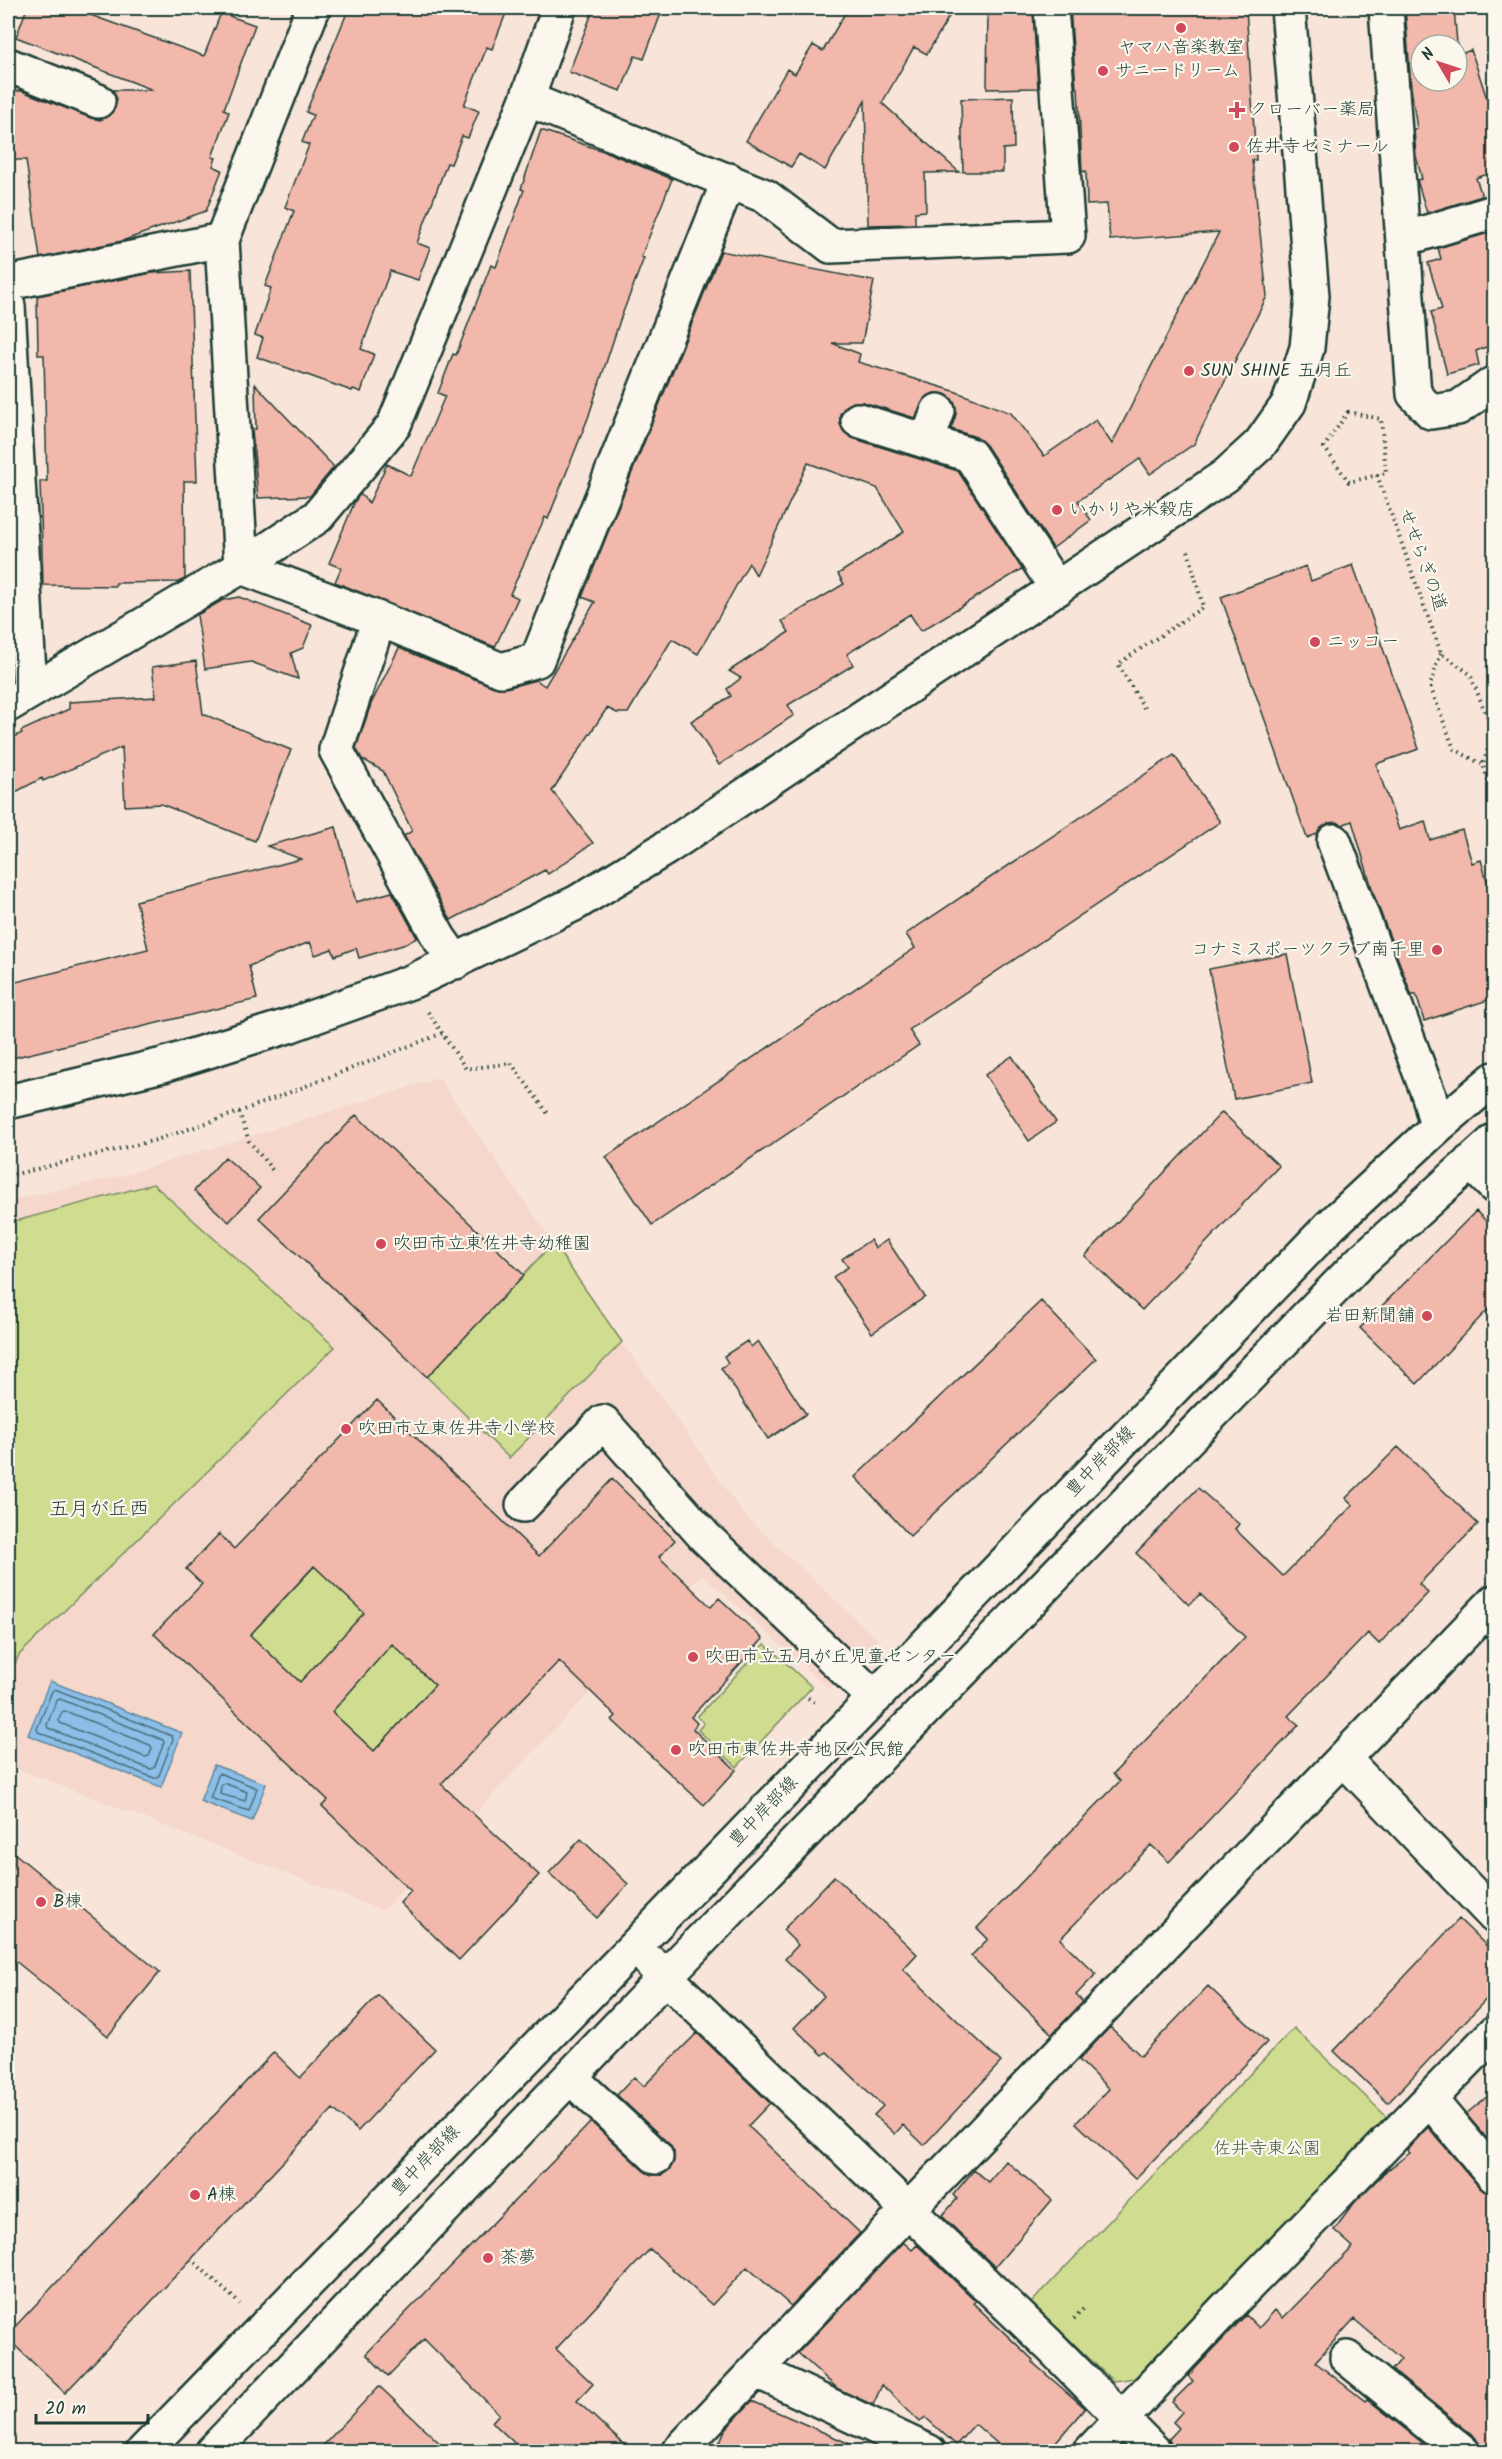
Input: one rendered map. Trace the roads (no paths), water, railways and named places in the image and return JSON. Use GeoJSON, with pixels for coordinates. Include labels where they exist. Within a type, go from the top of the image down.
{"type":"FeatureCollection","features":[{"type":"Feature","properties":{"kind":"street"},"geometry":{"type":"LineString","coordinates":[[8,306],[19,698],[241,567],[317,517],[394,425],[527,99],[559,8]]}},
{"type":"Feature","properties":{"kind":"street"},"geometry":{"type":"LineString","coordinates":[[527,99],[765,196],[831,246],[1068,236],[1051,8]]}},
{"type":"Feature","properties":{"kind":"street"},"geometry":{"type":"LineString","coordinates":[[8,1102],[163,1065],[291,1025],[413,981],[576,903],[666,848],[1225,476],[1260,444],[1289,403],[1307,348],[1312,296],[1288,8]]}},
{"type":"Feature","properties":{"kind":"street"},"geometry":{"type":"LineString","coordinates":[[1386,8],[1414,394],[1431,412],[1458,408],[1494,383]]}},
{"type":"Feature","properties":{"kind":"street"},"geometry":{"type":"LineString","coordinates":[[241,567],[222,240],[306,9]]}},
{"type":"Feature","properties":{"kind":"street"},"geometry":{"type":"LineString","coordinates":[[8,65],[98,101]]}},
{"type":"Feature","properties":{"kind":"street"},"geometry":{"type":"LineString","coordinates":[[241,567],[379,619],[501,670],[537,660],[729,180]]}},
{"type":"Feature","properties":{"kind":"street"},"geometry":{"type":"LineString","coordinates":[[1404,239],[1494,212]]}},
{"type":"Feature","properties":{"kind":"street"},"geometry":{"type":"LineString","coordinates":[[8,283],[222,240]]}},
{"type":"Feature","properties":{"kind":"street"},"geometry":{"type":"LineString","coordinates":[[927,441],[938,411]]}},
{"type":"Feature","properties":{"kind":"street"},"geometry":{"type":"LineString","coordinates":[[858,420],[970,454],[1057,589]]}},
{"type":"Feature","properties":{"kind":"street"},"geometry":{"type":"LineString","coordinates":[[379,619],[336,750],[439,938],[456,962]]}},
{"type":"Feature","properties":{"kind":"street"},"geometry":{"type":"LineString","coordinates":[[1334,841],[1429,1096],[1437,1127]]}},
{"type":"Feature","properties":{"kind":"street","name":"豊中岸部線"},"geometry":{"type":"LineString","coordinates":[[143,2451],[634,1947],[1330,1226],[1437,1127],[1494,1079]]}},
{"type":"Feature","properties":{"kind":"street"},"geometry":{"type":"LineString","coordinates":[[212,2451],[666,1976],[1360,1262],[1494,1141]]}},
{"type":"Feature","properties":{"kind":"street"},"geometry":{"type":"LineString","coordinates":[[1470,1162],[1494,1186]]}},
{"type":"Feature","properties":{"kind":"street"},"geometry":{"type":"LineString","coordinates":[[523,1505],[603,1422],[705,1537],[875,1698]]}},
{"type":"Feature","properties":{"kind":"street"},"geometry":{"type":"LineString","coordinates":[[678,2451],[757,2371],[908,2210],[1345,1760],[1494,1602]]}},
{"type":"Feature","properties":{"kind":"street"},"geometry":{"type":"LineString","coordinates":[[1345,1760],[1494,1916]]}},
{"type":"Feature","properties":{"kind":"street"},"geometry":{"type":"LineString","coordinates":[[634,1947],[1123,2417],[1155,2451]]}},
{"type":"Feature","properties":{"kind":"street"},"geometry":{"type":"LineString","coordinates":[[1090,2451],[1494,2033]]}},
{"type":"Feature","properties":{"kind":"street"},"geometry":{"type":"LineString","coordinates":[[570,2078],[656,2157]]}},
{"type":"Feature","properties":{"kind":"street"},"geometry":{"type":"LineString","coordinates":[[1430,2100],[1494,2176]]}},
{"type":"Feature","properties":{"kind":"street"},"geometry":{"type":"LineString","coordinates":[[1347,2358],[1463,2451]]}},
{"type":"Feature","properties":{"kind":"street"},"geometry":{"type":"LineString","coordinates":[[757,2371],[929,2451]]}},
{"type":"Feature","properties":{"kind":"water"},"geometry":{"type":"Polygon","coordinates":[[[50,1681],[182,1733],[161,1787],[28,1735],[50,1681]]]}},
{"type":"Feature","properties":{"kind":"water"},"geometry":{"type":"Polygon","coordinates":[[[214,1765],[266,1784],[252,1821],[200,1801],[214,1765]]]}},
{"type":"Feature","properties":{"kind":"place","name":"ヤマハ音楽教室"},"geometry":{"type":"Point","coordinates":[1181,28]}},
{"type":"Feature","properties":{"kind":"place","name":"サニードリーム"},"geometry":{"type":"Point","coordinates":[1103,71]}},
{"type":"Feature","properties":{"kind":"place","name":"クローバー薬局"},"geometry":{"type":"Point","coordinates":[1237,110]}},
{"type":"Feature","properties":{"kind":"place","name":"佐井寺ゼミナール"},"geometry":{"type":"Point","coordinates":[1234,147]}},
{"type":"Feature","properties":{"kind":"place","name":"SUN SHINE 五月丘"},"geometry":{"type":"Point","coordinates":[1189,371]}},
{"type":"Feature","properties":{"kind":"place","name":"いかりや米穀店"},"geometry":{"type":"Point","coordinates":[1057,510]}},
{"type":"Feature","properties":{"kind":"place","name":"ニッコー"},"geometry":{"type":"Point","coordinates":[1315,642]}},
{"type":"Feature","properties":{"kind":"place","name":"コナミスポーツクラブ南千里"},"geometry":{"type":"Point","coordinates":[1437,950]}},
{"type":"Feature","properties":{"kind":"place","name":"吹田市立東佐井寺幼稚園"},"geometry":{"type":"Point","coordinates":[381,1244]}},
{"type":"Feature","properties":{"kind":"place","name":"岩田新聞舗"},"geometry":{"type":"Point","coordinates":[1427,1316]}},
{"type":"Feature","properties":{"kind":"place","name":"吹田市立東佐井寺小学校"},"geometry":{"type":"Point","coordinates":[346,1429]}},
{"type":"Feature","properties":{"kind":"place","name":"吹田市立五月が丘児童センター"},"geometry":{"type":"Point","coordinates":[693,1657]}},
{"type":"Feature","properties":{"kind":"place","name":"吹田市東佐井寺地区公民館"},"geometry":{"type":"Point","coordinates":[676,1750]}},
{"type":"Feature","properties":{"kind":"place","name":"B棟"},"geometry":{"type":"Point","coordinates":[41,1902]}},
{"type":"Feature","properties":{"kind":"place","name":"A棟"},"geometry":{"type":"Point","coordinates":[195,2195]}},
{"type":"Feature","properties":{"kind":"place","name":"茶夢"},"geometry":{"type":"Point","coordinates":[488,2258]}},
{"type":"Feature","properties":{"kind":"district","name":"五月が丘西"},"geometry":{"type":"Point","coordinates":[99,1510]}},
{"type":"Feature","properties":{"kind":"park label","name":"佐井寺東公園"},"geometry":{"type":"Point","coordinates":[1267,2149]}}]}
